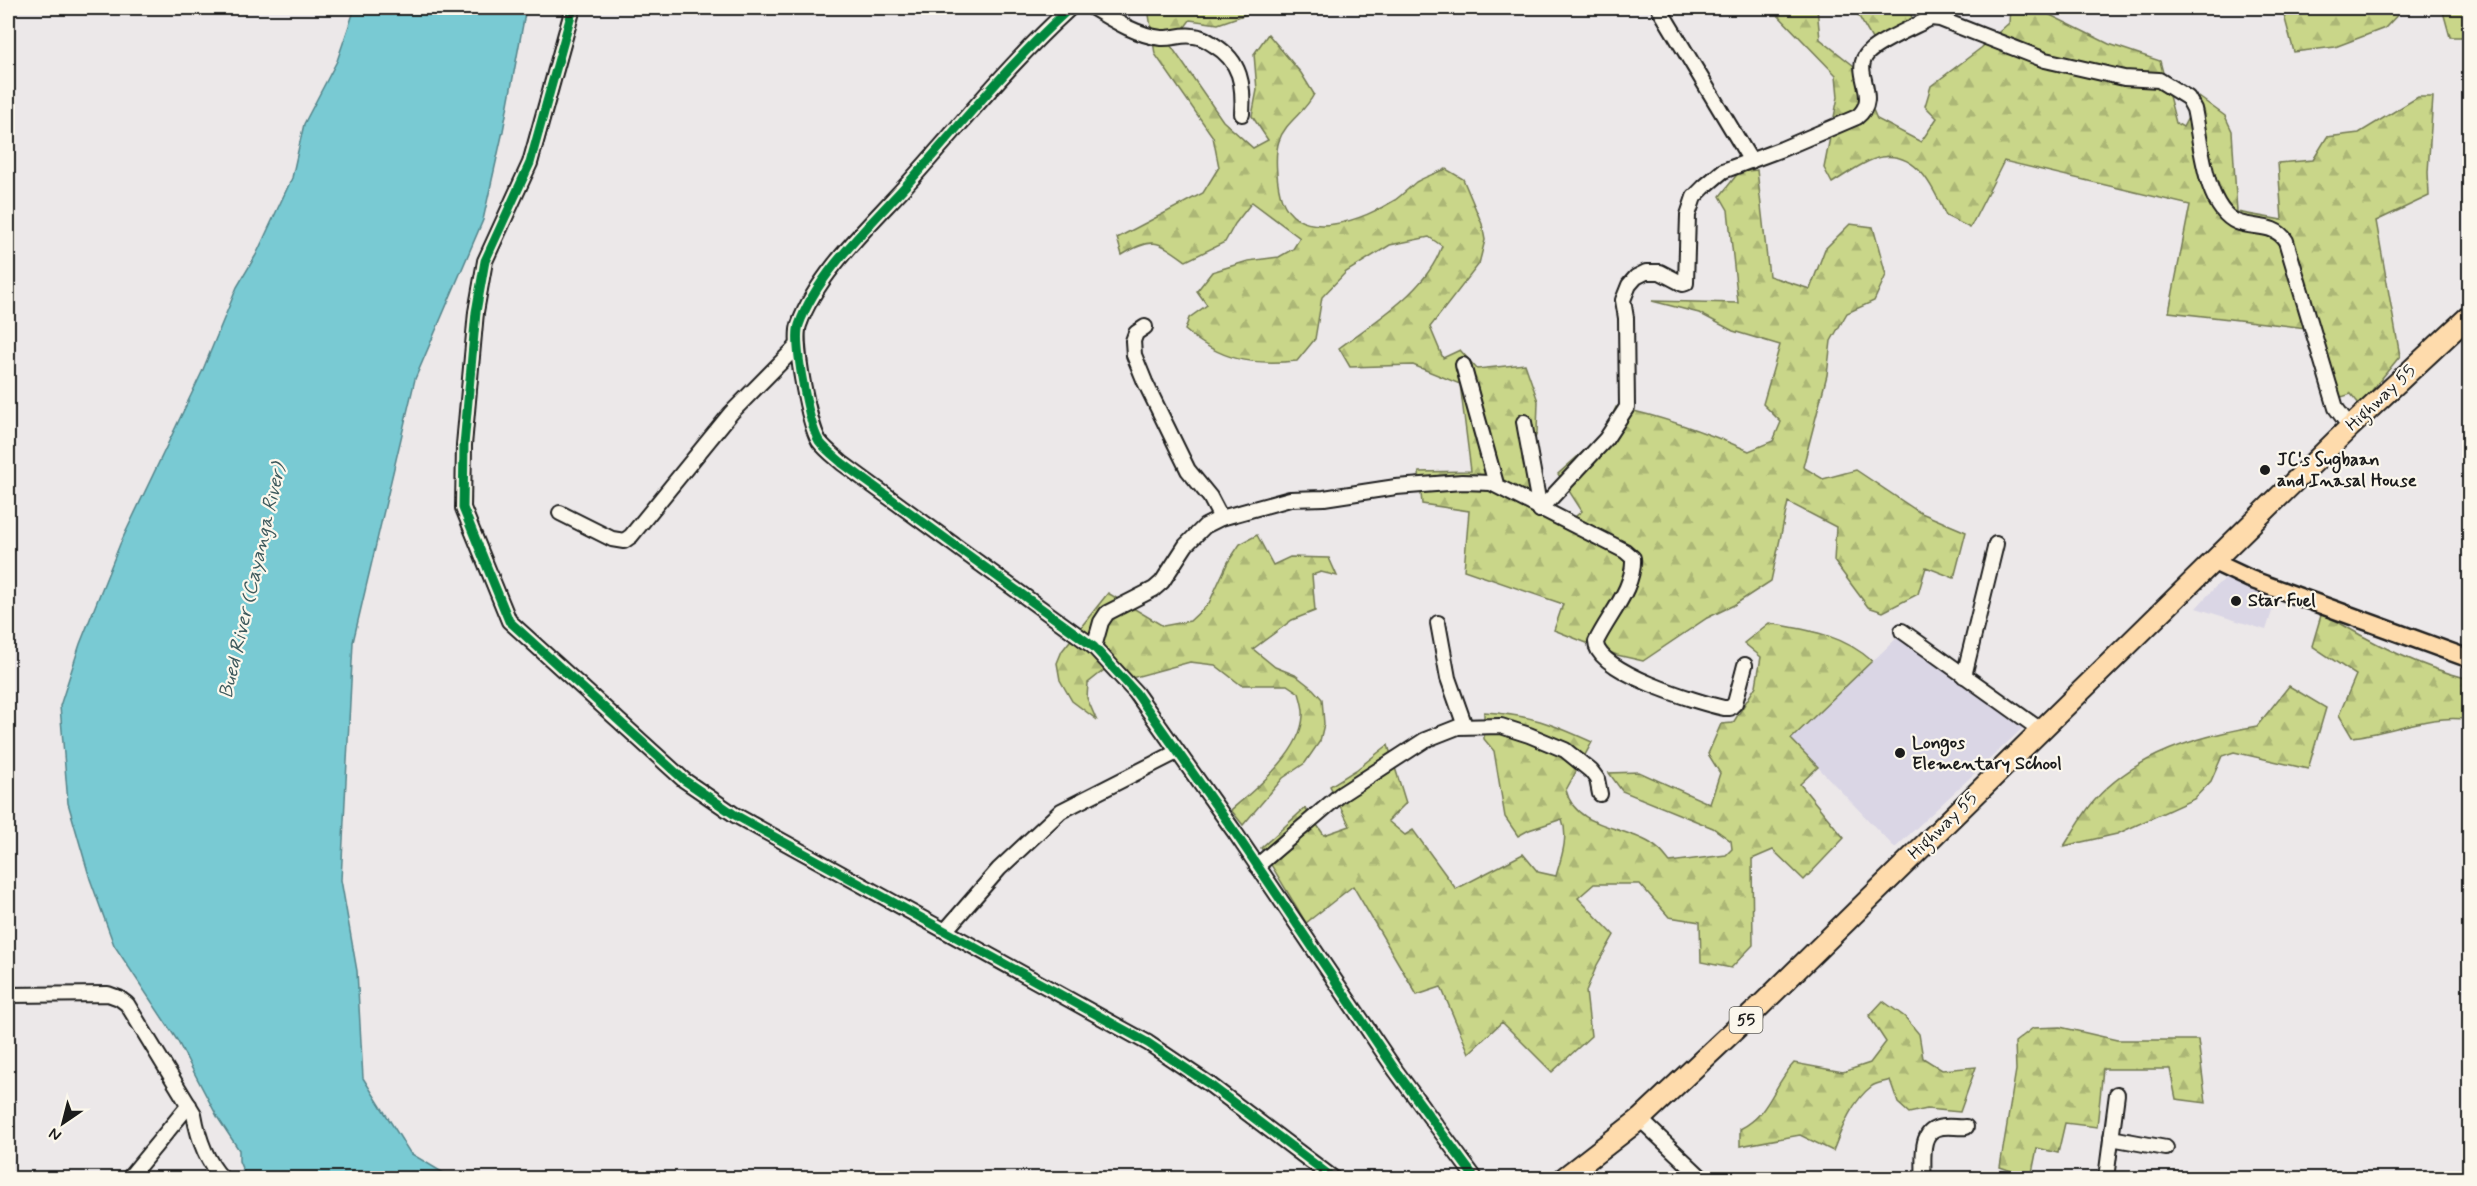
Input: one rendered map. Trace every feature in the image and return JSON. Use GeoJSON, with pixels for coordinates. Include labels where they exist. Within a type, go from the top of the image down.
{"type":"FeatureCollection","features":[{"type":"Feature","properties":{"kind":"highway","name":"Highway 55"},"geometry":{"type":"LineString","coordinates":[[1564,1179],[1640,1119],[1757,1009],[2042,732],[2214,562],[2343,417],[2466,322]]}},
{"type":"Feature","properties":{"kind":"main road"},"geometry":{"type":"LineString","coordinates":[[2214,562],[2250,579],[2469,659]]}},
{"type":"Feature","properties":{"kind":"street"},"geometry":{"type":"LineString","coordinates":[[573,8],[530,163],[485,261],[476,312],[464,445],[463,508],[509,621],[684,780],[735,815],[1148,1043],[1209,1084],[1333,1179]]}},
{"type":"Feature","properties":{"kind":"street"},"geometry":{"type":"LineString","coordinates":[[1070,8],[984,96],[865,229],[811,299],[802,315],[796,337],[811,421],[818,439],[826,448],[868,483],[1094,647],[1122,676],[1341,987],[1396,1071],[1474,1179]]}},
{"type":"Feature","properties":{"kind":"street"},"geometry":{"type":"LineString","coordinates":[[1093,8],[1137,31],[1163,38],[1197,36],[1219,48],[1229,56],[1238,71],[1243,100],[1242,114]]}},
{"type":"Feature","properties":{"kind":"street"},"geometry":{"type":"LineString","coordinates":[[1659,8],[1751,161]]}},
{"type":"Feature","properties":{"kind":"street"},"geometry":{"type":"LineString","coordinates":[[1540,510],[1606,438],[1627,406],[1626,318],[1623,300],[1629,285],[1636,276],[1646,272],[1660,272],[1685,284],[1688,215],[1695,197],[1704,186],[1723,171],[1857,117],[1868,104],[1862,68],[1869,51],[1931,18],[1940,19],[2045,60],[2124,78],[2159,80],[2188,98],[2194,109],[2210,185],[2223,212],[2238,222],[2275,231],[2286,241],[2343,417]]}},
{"type":"Feature","properties":{"kind":"street"},"geometry":{"type":"LineString","coordinates":[[1145,327],[1136,333],[1133,341],[1134,355],[1188,470],[1207,493],[1221,518]]}},
{"type":"Feature","properties":{"kind":"street"},"geometry":{"type":"LineString","coordinates":[[560,513],[612,539],[624,541],[632,536],[731,413],[797,346]]}},
{"type":"Feature","properties":{"kind":"street"},"geometry":{"type":"LineString","coordinates":[[1463,365],[1496,484]]}},
{"type":"Feature","properties":{"kind":"street"},"geometry":{"type":"LineString","coordinates":[[1524,422],[1540,510]]}},
{"type":"Feature","properties":{"kind":"street"},"geometry":{"type":"LineString","coordinates":[[1094,647],[1101,622],[1107,613],[1154,589],[1162,582],[1193,537],[1204,526],[1221,518],[1290,498],[1323,498],[1396,487],[1462,482],[1496,484],[1540,510],[1616,546],[1633,558],[1628,582],[1596,642],[1598,652],[1607,660],[1667,693],[1724,708],[1730,708],[1735,703],[1745,665]]}},
{"type":"Feature","properties":{"kind":"street"},"geometry":{"type":"LineString","coordinates":[[1964,676],[1996,544]]}},
{"type":"Feature","properties":{"kind":"street"},"geometry":{"type":"LineString","coordinates":[[1437,623],[1448,678],[1465,726]]}},
{"type":"Feature","properties":{"kind":"street"},"geometry":{"type":"LineString","coordinates":[[1902,631],[2042,732]]}},
{"type":"Feature","properties":{"kind":"street"},"geometry":{"type":"LineString","coordinates":[[1257,866],[1340,795],[1425,740],[1444,731],[1465,726],[1502,726],[1565,750],[1591,771],[1597,779],[1600,794]]}},
{"type":"Feature","properties":{"kind":"street"},"geometry":{"type":"LineString","coordinates":[[945,931],[999,868],[1061,810],[1177,752]]}},
{"type":"Feature","properties":{"kind":"street"},"geometry":{"type":"LineString","coordinates":[[8,995],[108,994],[127,1004],[194,1114],[197,1133],[222,1179]]}},
{"type":"Feature","properties":{"kind":"street"},"geometry":{"type":"LineString","coordinates":[[2106,1179],[2117,1094]]}},
{"type":"Feature","properties":{"kind":"street"},"geometry":{"type":"LineString","coordinates":[[129,1179],[189,1105]]}},
{"type":"Feature","properties":{"kind":"street"},"geometry":{"type":"LineString","coordinates":[[1640,1119],[1702,1179]]}},
{"type":"Feature","properties":{"kind":"street"},"geometry":{"type":"LineString","coordinates":[[1923,1179],[1924,1148],[1927,1136],[1940,1127],[1966,1128]]}},
{"type":"Feature","properties":{"kind":"street"},"geometry":{"type":"LineString","coordinates":[[2110,1138],[2166,1148]]}},
{"type":"Feature","properties":{"kind":"shaded area"},"geometry":{"type":"Polygon","coordinates":[[[2226,579],[2277,596],[2266,630],[2196,608],[2218,584],[2226,579]]]}},
{"type":"Feature","properties":{"kind":"shaded area","name":"Longos Elementary School"},"geometry":{"type":"Polygon","coordinates":[[[1900,635],[2025,726],[1895,848],[1791,739],[1900,635]]]}},
{"type":"Feature","properties":{"kind":"green space"},"geometry":{"type":"Polygon","coordinates":[[[1148,8],[1264,8],[1218,24],[1190,20],[1171,46],[1223,121],[1253,148],[1268,140],[1252,116],[1257,90],[1254,54],[1268,34],[1301,73],[1314,94],[1306,107],[1282,134],[1277,147],[1276,162],[1282,200],[1291,214],[1303,222],[1318,225],[1351,220],[1382,207],[1395,200],[1416,182],[1446,169],[1463,179],[1482,224],[1485,240],[1479,264],[1430,327],[1443,358],[1460,350],[1477,369],[1525,364],[1538,401],[1537,432],[1525,472],[1547,509],[1571,520],[1582,511],[1558,474],[1604,433],[1616,407],[1684,426],[1749,451],[1773,441],[1781,422],[1763,404],[1780,345],[1733,331],[1699,313],[1652,301],[1738,303],[1728,210],[1720,196],[1739,172],[1757,170],[1769,276],[1810,289],[1825,249],[1850,224],[1873,227],[1886,275],[1874,301],[1847,313],[1831,341],[1827,375],[1803,467],[1823,479],[1856,470],[1919,512],[1966,532],[1954,578],[1926,567],[1918,594],[1883,612],[1868,607],[1834,561],[1836,527],[1788,502],[1771,581],[1734,605],[1707,618],[1643,661],[1617,655],[1554,630],[1563,604],[1464,570],[1469,511],[1422,504],[1419,472],[1471,471],[1460,384],[1413,365],[1350,367],[1339,348],[1384,316],[1412,291],[1434,262],[1442,246],[1429,237],[1390,245],[1346,272],[1322,297],[1315,339],[1297,361],[1280,362],[1237,359],[1211,348],[1185,330],[1189,318],[1207,305],[1197,291],[1212,272],[1248,261],[1279,257],[1293,249],[1300,238],[1252,202],[1225,242],[1186,261],[1169,249],[1155,243],[1141,245],[1122,255],[1117,238],[1203,193],[1219,167],[1213,137],[1155,54],[1148,8]]]}},
{"type":"Feature","properties":{"kind":"green space"},"geometry":{"type":"Polygon","coordinates":[[[1817,8],[1820,39],[1854,66],[1877,119],[1921,142],[1937,118],[1925,106],[1931,86],[1981,48],[2009,23],[2010,8],[2036,8],[2109,44],[2160,61],[2176,123],[2183,127],[2199,97],[2225,116],[2232,131],[2237,212],[2282,220],[2278,163],[2313,160],[2327,137],[2359,133],[2418,97],[2433,97],[2428,172],[2429,196],[2376,221],[2400,356],[2360,405],[2351,394],[2328,401],[2307,328],[2169,312],[2190,205],[2004,161],[1970,228],[1946,216],[1923,174],[1906,160],[1882,157],[1869,161],[1832,183],[1824,168],[1838,97],[1836,75],[1773,10],[1817,8]]]}},
{"type":"Feature","properties":{"kind":"green space"},"geometry":{"type":"Polygon","coordinates":[[[1854,8],[1909,8],[1912,18],[1879,51],[1854,8]]]}},
{"type":"Feature","properties":{"kind":"green space"},"geometry":{"type":"Polygon","coordinates":[[[2282,8],[2404,8],[2385,28],[2335,47],[2294,52],[2282,8]]]}},
{"type":"Feature","properties":{"kind":"green space"},"geometry":{"type":"Polygon","coordinates":[[[2442,8],[2469,8],[2469,37],[2450,37],[2442,8]]]}},
{"type":"Feature","properties":{"kind":"green space"},"geometry":{"type":"Polygon","coordinates":[[[1257,535],[1273,565],[1290,557],[1329,558],[1337,576],[1321,572],[1312,575],[1315,611],[1292,620],[1253,649],[1275,667],[1295,675],[1313,689],[1322,699],[1324,724],[1320,741],[1305,763],[1283,778],[1243,825],[1231,810],[1276,769],[1294,743],[1303,716],[1299,693],[1287,685],[1241,685],[1215,665],[1190,662],[1117,682],[1108,667],[1088,683],[1087,698],[1096,719],[1072,701],[1060,680],[1057,663],[1062,651],[1108,593],[1163,626],[1190,621],[1209,603],[1228,562],[1240,544],[1257,535]]]}},
{"type":"Feature","properties":{"kind":"green space"},"geometry":{"type":"Polygon","coordinates":[[[2322,612],[2393,652],[2469,679],[2469,720],[2426,721],[2352,737],[2339,715],[2356,675],[2312,646],[2322,612]]]}},
{"type":"Feature","properties":{"kind":"green space"},"geometry":{"type":"Polygon","coordinates":[[[1769,623],[1824,634],[1849,645],[1872,661],[1791,739],[1818,767],[1800,784],[1844,838],[1804,880],[1773,850],[1752,859],[1753,945],[1731,968],[1701,962],[1700,922],[1669,917],[1640,884],[1594,884],[1578,898],[1614,935],[1586,991],[1591,1036],[1552,1072],[1502,1022],[1469,1053],[1441,987],[1417,995],[1353,886],[1306,923],[1261,848],[1305,808],[1324,835],[1350,826],[1330,786],[1356,770],[1388,745],[1406,803],[1388,821],[1405,835],[1413,830],[1456,889],[1523,854],[1538,872],[1556,876],[1565,833],[1562,819],[1518,836],[1505,817],[1494,751],[1484,739],[1484,712],[1515,715],[1540,721],[1592,742],[1566,790],[1571,803],[1591,820],[1642,839],[1658,848],[1670,862],[1726,855],[1732,849],[1731,841],[1713,828],[1622,791],[1609,773],[1639,772],[1710,804],[1720,773],[1708,754],[1721,724],[1733,723],[1756,686],[1761,657],[1744,643],[1769,623]]]}},
{"type":"Feature","properties":{"kind":"green space"},"geometry":{"type":"Polygon","coordinates":[[[2289,686],[2326,708],[2308,769],[2234,752],[2222,756],[2211,781],[2194,799],[2117,834],[2064,846],[2095,800],[2129,770],[2191,742],[2257,726],[2289,686]]]}},
{"type":"Feature","properties":{"kind":"green space"},"geometry":{"type":"Polygon","coordinates":[[[1883,1001],[1905,1017],[1919,1034],[1923,1058],[1942,1070],[1976,1067],[1960,1112],[1927,1109],[1909,1113],[1898,1103],[1890,1080],[1872,1086],[1859,1099],[1848,1116],[1833,1151],[1800,1135],[1740,1146],[1740,1129],[1758,1116],[1794,1063],[1843,1072],[1870,1063],[1886,1042],[1869,1016],[1883,1001]]]}},
{"type":"Feature","properties":{"kind":"green space"},"geometry":{"type":"Polygon","coordinates":[[[2060,1027],[2117,1040],[2198,1040],[2206,1103],[2176,1099],[2170,1069],[2103,1069],[2097,1127],[2065,1123],[2058,1153],[2037,1148],[2031,1178],[2000,1167],[2016,1070],[2015,1042],[2033,1028],[2060,1027]]]}},
{"type":"Feature","properties":{"kind":"water","name":"Bued River (Cayanga River)"},"geometry":{"type":"Polygon","coordinates":[[[355,8],[526,8],[503,131],[483,220],[415,379],[353,642],[341,880],[357,971],[363,1078],[410,1153],[452,1178],[246,1178],[239,1161],[239,1150],[218,1118],[177,1040],[114,945],[90,879],[68,803],[60,706],[80,644],[120,544],[202,372],[237,287],[256,255],[292,178],[304,124],[337,61],[355,8]]]}},
{"type":"Feature","properties":{"kind":"cycle path"},"geometry":{"type":"LineString","coordinates":[[573,8],[530,163],[485,261],[476,312],[464,445],[463,508],[509,621],[684,780],[735,815],[1148,1043],[1209,1084],[1333,1178]]}},
{"type":"Feature","properties":{"kind":"cycle path"},"geometry":{"type":"LineString","coordinates":[[1070,8],[1011,67],[851,244],[820,284],[808,304],[799,325],[798,334],[803,383],[815,432],[821,444],[842,463],[1094,647],[1136,693],[1236,834],[1396,1071],[1475,1178]]}},
{"type":"Feature","properties":{"kind":"place","name":"JC's Sugbaan and Inasal House"},"geometry":{"type":"Point","coordinates":[2265,470]}},
{"type":"Feature","properties":{"kind":"place","name":"Star Fuel"},"geometry":{"type":"Point","coordinates":[2236,601]}},
{"type":"Feature","properties":{"kind":"place","name":"Longos Elementary School"},"geometry":{"type":"Point","coordinates":[1900,753]}}]}
